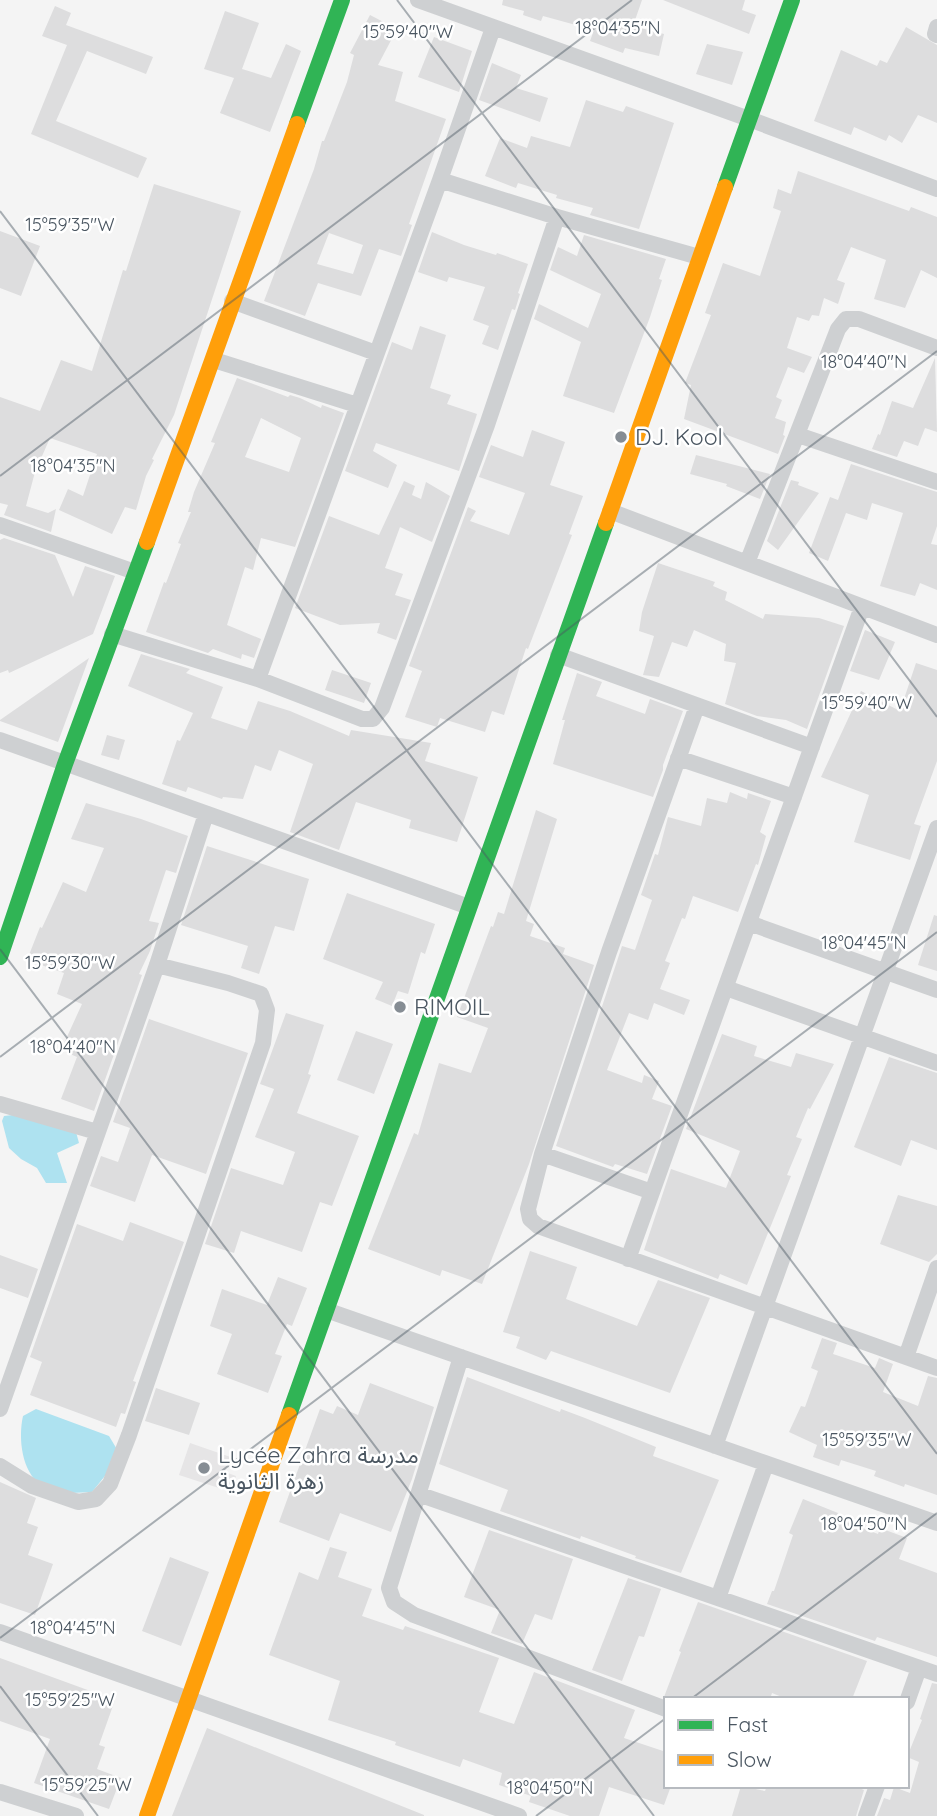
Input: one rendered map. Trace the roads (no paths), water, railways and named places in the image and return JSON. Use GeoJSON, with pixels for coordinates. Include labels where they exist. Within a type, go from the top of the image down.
{"type":"FeatureCollection","features":[{"type":"Feature","properties":{"kind":"street"},"geometry":{"type":"LineString","coordinates":[[0,957],[65,764],[214,360],[232,301],[342,0]]}},
{"type":"Feature","properties":{"kind":"street"},"geometry":{"type":"LineString","coordinates":[[418,0],[436,3],[493,28],[749,119],[937,190]]}},
{"type":"Feature","properties":{"kind":"street"},"geometry":{"type":"LineString","coordinates":[[147,1816],[792,0]]}},
{"type":"Feature","properties":{"kind":"street"},"geometry":{"type":"LineString","coordinates":[[937,27],[934,34],[937,35]]}},
{"type":"Feature","properties":{"kind":"street"},"geometry":{"type":"LineString","coordinates":[[258,679],[493,28]]}},
{"type":"Feature","properties":{"kind":"street"},"geometry":{"type":"LineString","coordinates":[[440,180],[557,217],[699,257]]}},
{"type":"Feature","properties":{"kind":"street"},"geometry":{"type":"LineString","coordinates":[[112,634],[258,679],[362,719],[373,719],[382,708],[487,425],[557,217]]}},
{"type":"Feature","properties":{"kind":"street"},"geometry":{"type":"LineString","coordinates":[[232,301],[376,353]]}},
{"type":"Feature","properties":{"kind":"street"},"geometry":{"type":"LineString","coordinates":[[747,563],[838,329],[846,319],[859,319],[937,348]]}},
{"type":"Feature","properties":{"kind":"street"},"geometry":{"type":"LineString","coordinates":[[214,360],[357,405]]}},
{"type":"Feature","properties":{"kind":"street"},"geometry":{"type":"LineString","coordinates":[[798,435],[937,482]]}},
{"type":"Feature","properties":{"kind":"street"},"geometry":{"type":"LineString","coordinates":[[610,511],[937,635]]}},
{"type":"Feature","properties":{"kind":"street"},"geometry":{"type":"LineString","coordinates":[[0,525],[135,572]]}},
{"type":"Feature","properties":{"kind":"street"},"geometry":{"type":"LineString","coordinates":[[628,1259],[862,607]]}},
{"type":"Feature","properties":{"kind":"street"},"geometry":{"type":"LineString","coordinates":[[558,656],[812,747]]}},
{"type":"Feature","properties":{"kind":"street"},"geometry":{"type":"LineString","coordinates":[[697,706],[609,952],[542,1154],[528,1209],[530,1219],[538,1226],[628,1259],[937,1368]]}},
{"type":"Feature","properties":{"kind":"street"},"geometry":{"type":"LineString","coordinates":[[0,740],[468,907]]}},
{"type":"Feature","properties":{"kind":"street"},"geometry":{"type":"LineString","coordinates":[[678,758],[794,797]]}},
{"type":"Feature","properties":{"kind":"street"},"geometry":{"type":"LineString","coordinates":[[0,1409],[157,965],[206,814]]}},
{"type":"Feature","properties":{"kind":"street"},"geometry":{"type":"LineString","coordinates":[[715,1446],[937,828]]}},
{"type":"Feature","properties":{"kind":"street"},"geometry":{"type":"LineString","coordinates":[[749,923],[937,990]]}},
{"type":"Feature","properties":{"kind":"street"},"geometry":{"type":"LineString","coordinates":[[0,1466],[32,1486],[78,1502],[96,1499],[110,1484],[263,1043],[267,1010],[261,994],[157,965]]}},
{"type":"Feature","properties":{"kind":"street"},"geometry":{"type":"LineString","coordinates":[[726,988],[937,1063]]}},
{"type":"Feature","properties":{"kind":"street"},"geometry":{"type":"LineString","coordinates":[[0,1104],[97,1132]]}},
{"type":"Feature","properties":{"kind":"street"},"geometry":{"type":"LineString","coordinates":[[542,1154],[652,1192]]}},
{"type":"Feature","properties":{"kind":"street"},"geometry":{"type":"LineString","coordinates":[[906,1357],[933,1293],[937,1268]]}},
{"type":"Feature","properties":{"kind":"street"},"geometry":{"type":"LineString","coordinates":[[326,1310],[937,1523]]}},
{"type":"Feature","properties":{"kind":"street"},"geometry":{"type":"LineString","coordinates":[[461,1357],[389,1588],[394,1602],[414,1615],[664,1708]]}},
{"type":"Feature","properties":{"kind":"street"},"geometry":{"type":"LineString","coordinates":[[718,1598],[766,1464]]}},
{"type":"Feature","properties":{"kind":"street"},"geometry":{"type":"LineString","coordinates":[[418,1494],[937,1674]]}},
{"type":"Feature","properties":{"kind":"street"},"geometry":{"type":"LineString","coordinates":[[0,1632],[190,1699],[488,1811],[519,1816]]}},
{"type":"Feature","properties":{"kind":"street"},"geometry":{"type":"LineString","coordinates":[[909,1697],[919,1668]]}},
{"type":"Feature","properties":{"kind":"street"},"geometry":{"type":"LineString","coordinates":[[866,1816],[876,1788]]}},
{"type":"Feature","properties":{"kind":"street"},"geometry":{"type":"LineString","coordinates":[[0,1792],[76,1816]]}},
{"type":"Feature","properties":{"kind":"water"},"geometry":{"type":"Polygon","coordinates":[[[13,1115],[76,1132],[79,1143],[57,1153],[67,1183],[46,1183],[37,1168],[9,1148],[2,1121],[4,1116],[13,1115]]]}},
{"type":"Feature","properties":{"kind":"water"},"geometry":{"type":"Polygon","coordinates":[[[36,1409],[109,1436],[121,1456],[92,1492],[63,1493],[47,1489],[30,1473],[22,1451],[21,1427],[23,1416],[36,1409]]]}},
{"type":"Feature","properties":{"kind":"place","name":"DJ. Kool"},"geometry":{"type":"Point","coordinates":[621,437]}},
{"type":"Feature","properties":{"kind":"place","name":"RIMOIL"},"geometry":{"type":"Point","coordinates":[400,1007]}},
{"type":"Feature","properties":{"kind":"place","name":"Lycée Zahra مدرسة زهرة الثانوية"},"geometry":{"type":"Point","coordinates":[204,1468]}}]}
